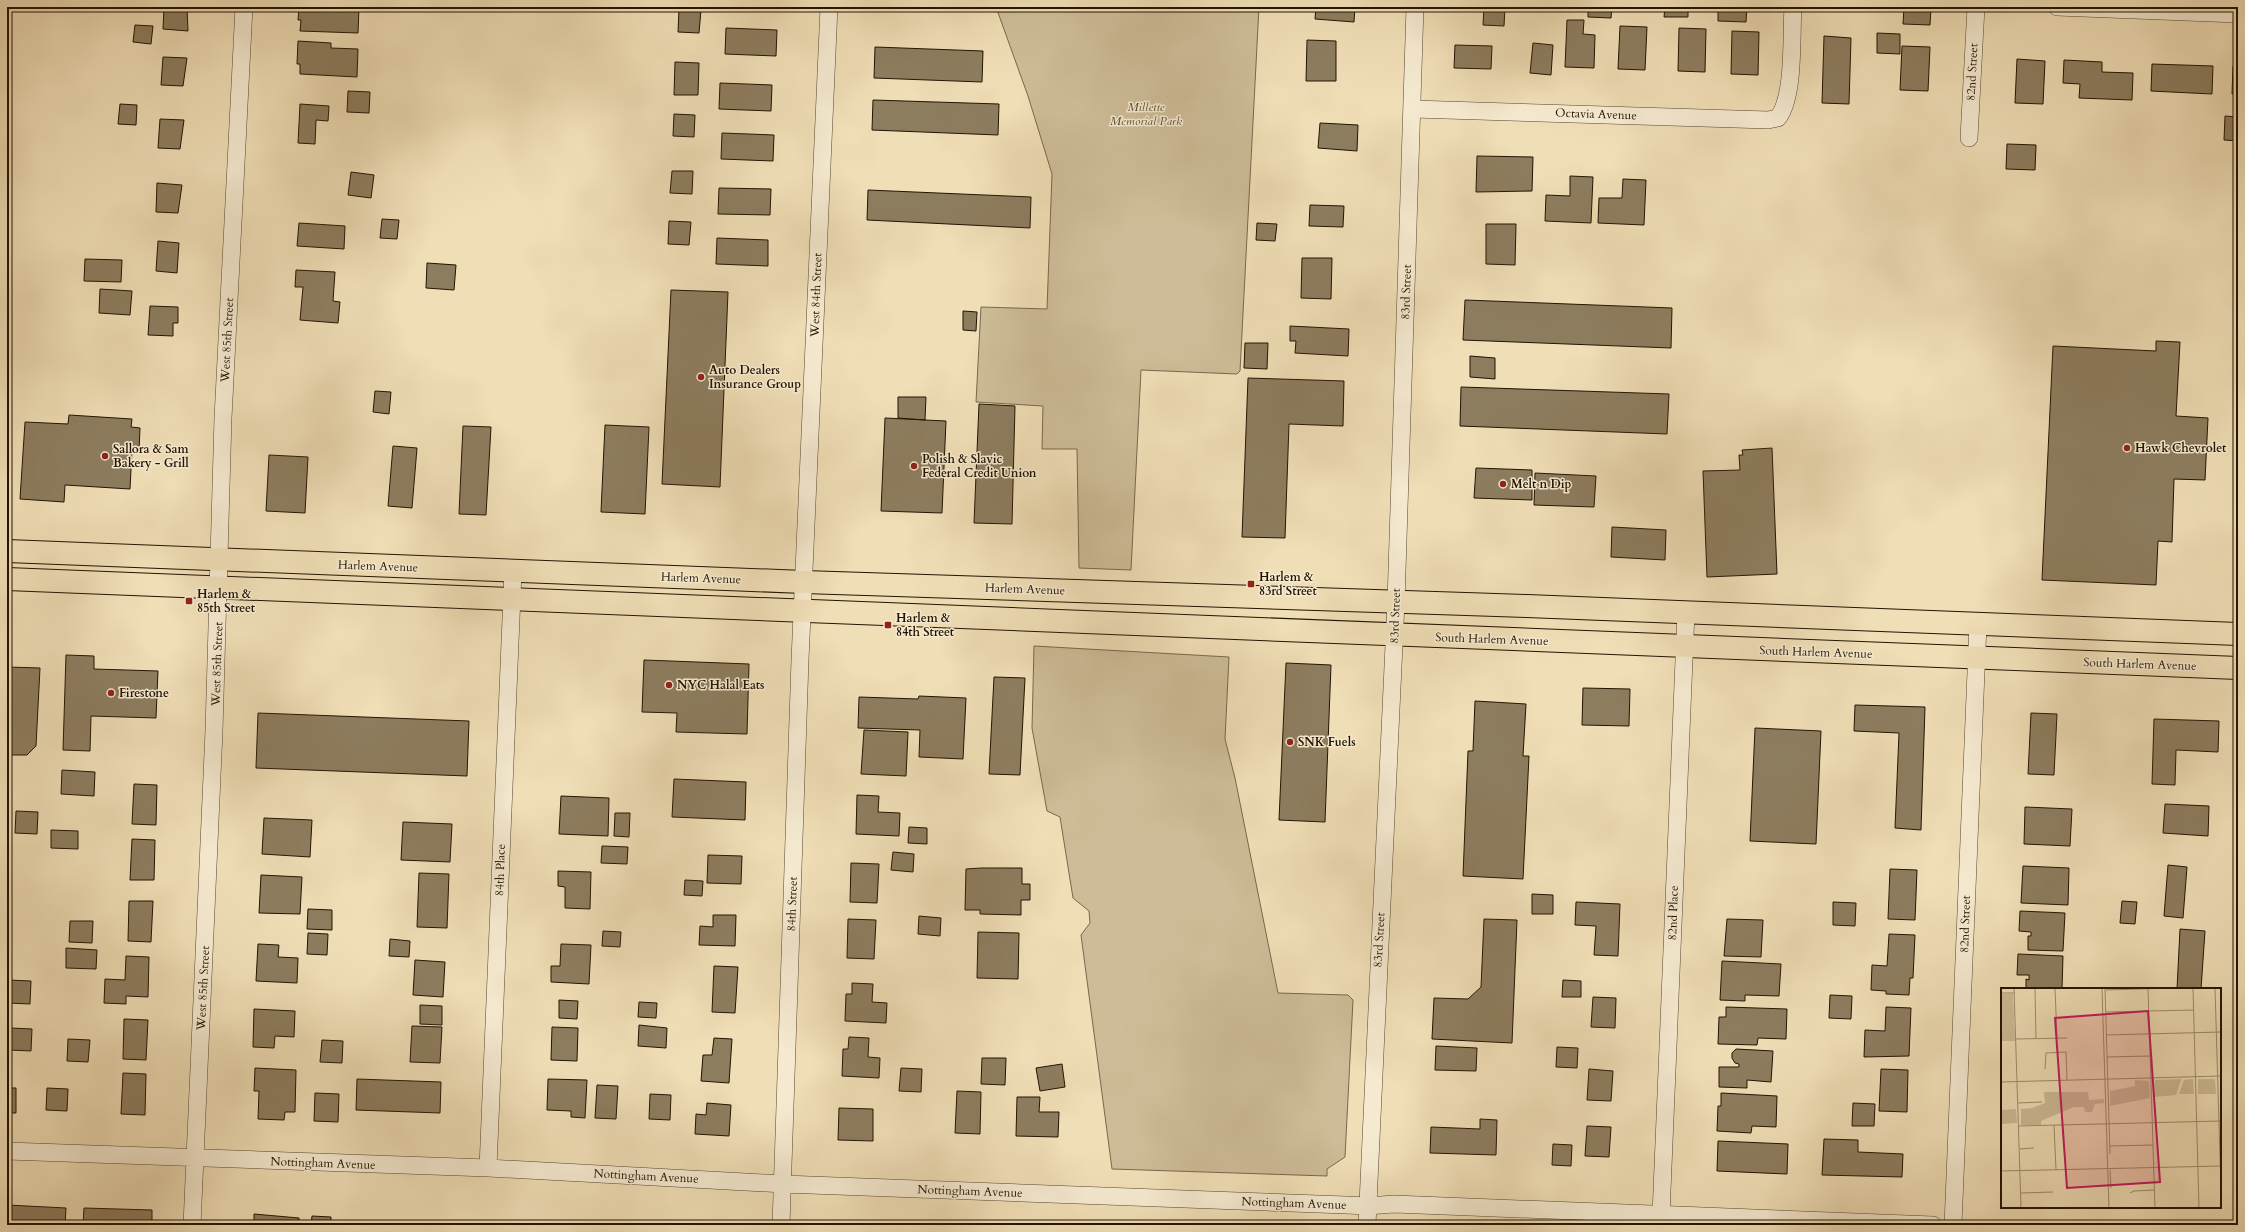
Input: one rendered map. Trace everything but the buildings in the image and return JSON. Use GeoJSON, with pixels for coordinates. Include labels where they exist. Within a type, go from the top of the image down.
{"type":"FeatureCollection","features":[{"type":"Feature","properties":{"kind":"main road","name":"Harlem Avenue"},"geometry":{"type":"LineString","coordinates":[[7,551],[804,582],[1396,602]]}},
{"type":"Feature","properties":{"kind":"main road"},"geometry":{"type":"LineString","coordinates":[[7,579],[219,586],[1394,635]]}},
{"type":"Feature","properties":{"kind":"main road"},"geometry":{"type":"LineString","coordinates":[[1396,602],[2238,634]]}},
{"type":"Feature","properties":{"kind":"main road","name":"South Harlem Avenue"},"geometry":{"type":"LineString","coordinates":[[1394,635],[2238,668]]}},
{"type":"Feature","properties":{"kind":"street","name":"West 85th Street"},"geometry":{"type":"LineString","coordinates":[[192,1225],[220,560],[223,418],[244,7]]}},
{"type":"Feature","properties":{"kind":"street","name":"West 84th Street"},"geometry":{"type":"LineString","coordinates":[[804,582],[829,7]]}},
{"type":"Feature","properties":{"kind":"street","name":"83rd Street"},"geometry":{"type":"LineString","coordinates":[[1367,1225],[1396,602],[1413,109],[1415,7]]}},
{"type":"Feature","properties":{"kind":"street","name":"Octavia Avenue"},"geometry":{"type":"LineString","coordinates":[[1413,109],[1768,120],[1778,118],[1787,102],[1790,84],[1793,7]]}},
{"type":"Feature","properties":{"kind":"street","name":"82nd Street"},"geometry":{"type":"LineString","coordinates":[[1969,138],[1976,7]]}},
{"type":"Feature","properties":{"kind":"street"},"geometry":{"type":"LineString","coordinates":[[2057,7],[2238,14]]}},
{"type":"Feature","properties":{"kind":"street","name":"84th Place"},"geometry":{"type":"LineString","coordinates":[[488,1168],[513,571]]}},
{"type":"Feature","properties":{"kind":"street","name":"84th Street"},"geometry":{"type":"LineString","coordinates":[[781,1225],[804,582]]}},
{"type":"Feature","properties":{"kind":"street","name":"82nd Place"},"geometry":{"type":"LineString","coordinates":[[1661,1215],[1686,612]]}},
{"type":"Feature","properties":{"kind":"street","name":"82nd Street"},"geometry":{"type":"LineString","coordinates":[[1953,1225],[1978,624]]}},
{"type":"Feature","properties":{"kind":"street","name":"Nottingham Avenue"},"geometry":{"type":"LineString","coordinates":[[7,1151],[488,1168],[783,1184],[1368,1206],[1394,1204],[1933,1225]]}},
{"type":"Feature","properties":{"kind":"green space","name":"Millette Memorial Park"},"geometry":{"type":"Polygon","coordinates":[[[996,7],[1259,7],[1240,371],[1237,374],[1141,370],[1131,570],[1079,568],[1077,449],[1042,449],[1043,406],[976,402],[981,307],[1047,309],[1052,174],[1028,96],[996,7]]]}},
{"type":"Feature","properties":{"kind":"green space"},"geometry":{"type":"Polygon","coordinates":[[[1034,646],[1229,657],[1225,739],[1235,778],[1278,993],[1348,995],[1353,1000],[1345,1157],[1327,1169],[1327,1176],[1112,1169],[1081,935],[1090,923],[1089,911],[1073,898],[1060,817],[1047,811],[1032,728],[1034,646]]]}},
{"type":"Feature","properties":{"kind":"place","name":"Auto Dealers Insurance Group"},"geometry":{"type":"Point","coordinates":[701,377]}},
{"type":"Feature","properties":{"kind":"place","name":"Hawk Chevrolet"},"geometry":{"type":"Point","coordinates":[2127,448]}},
{"type":"Feature","properties":{"kind":"place","name":"Sallora & Sam Bakery - Grill"},"geometry":{"type":"Point","coordinates":[105,456]}},
{"type":"Feature","properties":{"kind":"place","name":"Polish & Slavic Federal Credit Union"},"geometry":{"type":"Point","coordinates":[914,466]}},
{"type":"Feature","properties":{"kind":"place","name":"Melt n Dip"},"geometry":{"type":"Point","coordinates":[1503,484]}},
{"type":"Feature","properties":{"kind":"place","name":"Harlem & 83rd Street"},"geometry":{"type":"Point","coordinates":[1251,584]}},
{"type":"Feature","properties":{"kind":"place","name":"Harlem & 85th Street"},"geometry":{"type":"Point","coordinates":[189,601]}},
{"type":"Feature","properties":{"kind":"place","name":"Harlem & 84th Street"},"geometry":{"type":"Point","coordinates":[888,625]}},
{"type":"Feature","properties":{"kind":"place","name":"NYC Halal Eats"},"geometry":{"type":"Point","coordinates":[669,685]}},
{"type":"Feature","properties":{"kind":"place","name":"Firestone"},"geometry":{"type":"Point","coordinates":[111,693]}},
{"type":"Feature","properties":{"kind":"place","name":"SNK Fuels"},"geometry":{"type":"Point","coordinates":[1290,742]}}]}
